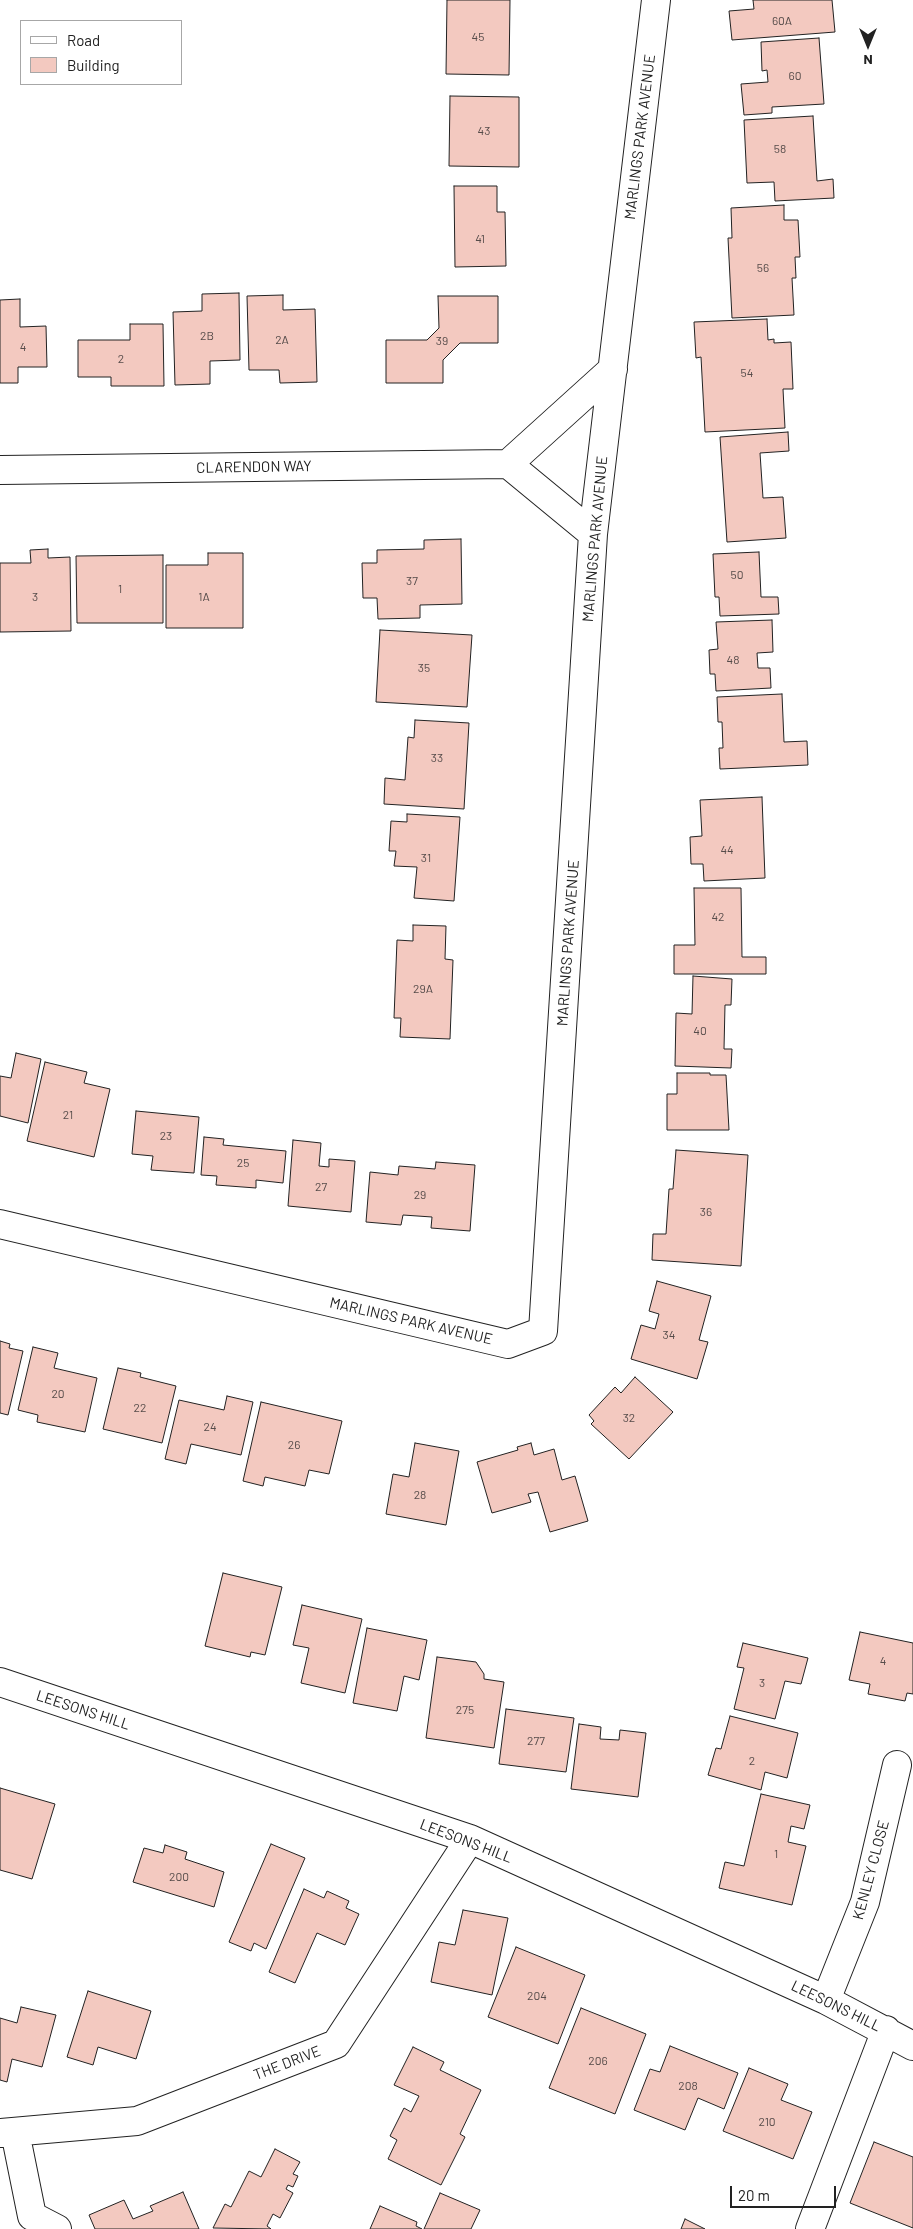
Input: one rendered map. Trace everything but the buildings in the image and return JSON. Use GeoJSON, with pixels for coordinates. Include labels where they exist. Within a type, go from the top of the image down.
{"type":"FeatureCollection","features":[{"type":"Feature","properties":{"kind":"street","name":"MARLINGS PARK AVENUE"},"geometry":{"type":"LineString","coordinates":[[0,1224],[508,1344],[543,1331],[594,534],[656,0]]}},
{"type":"Feature","properties":{"kind":"street"},"geometry":{"type":"LineString","coordinates":[[594,534],[508,464],[613,369]]}},
{"type":"Feature","properties":{"kind":"street","name":"CLARENDON WAY"},"geometry":{"type":"LineString","coordinates":[[0,470],[508,464]]}},
{"type":"Feature","properties":{"kind":"street","name":"LEESONS HILL"},"geometry":{"type":"LineString","coordinates":[[0,1682],[470,1839],[826,2000],[886,2030],[913,2046]]}},
{"type":"Feature","properties":{"kind":"street","name":"KENLEY CLOSE"},"geometry":{"type":"LineString","coordinates":[[826,2000],[865,1902],[898,1765]]}},
{"type":"Feature","properties":{"kind":"street","name":"THE DRIVE"},"geometry":{"type":"LineString","coordinates":[[7,2133],[137,2121],[336,2044],[470,1839]]}},
{"type":"Feature","properties":{"kind":"street"},"geometry":{"type":"LineString","coordinates":[[810,2229],[886,2030]]}},
{"type":"Feature","properties":{"kind":"street"},"geometry":{"type":"LineString","coordinates":[[7,2133],[32,2216],[57,2229]]}}]}
